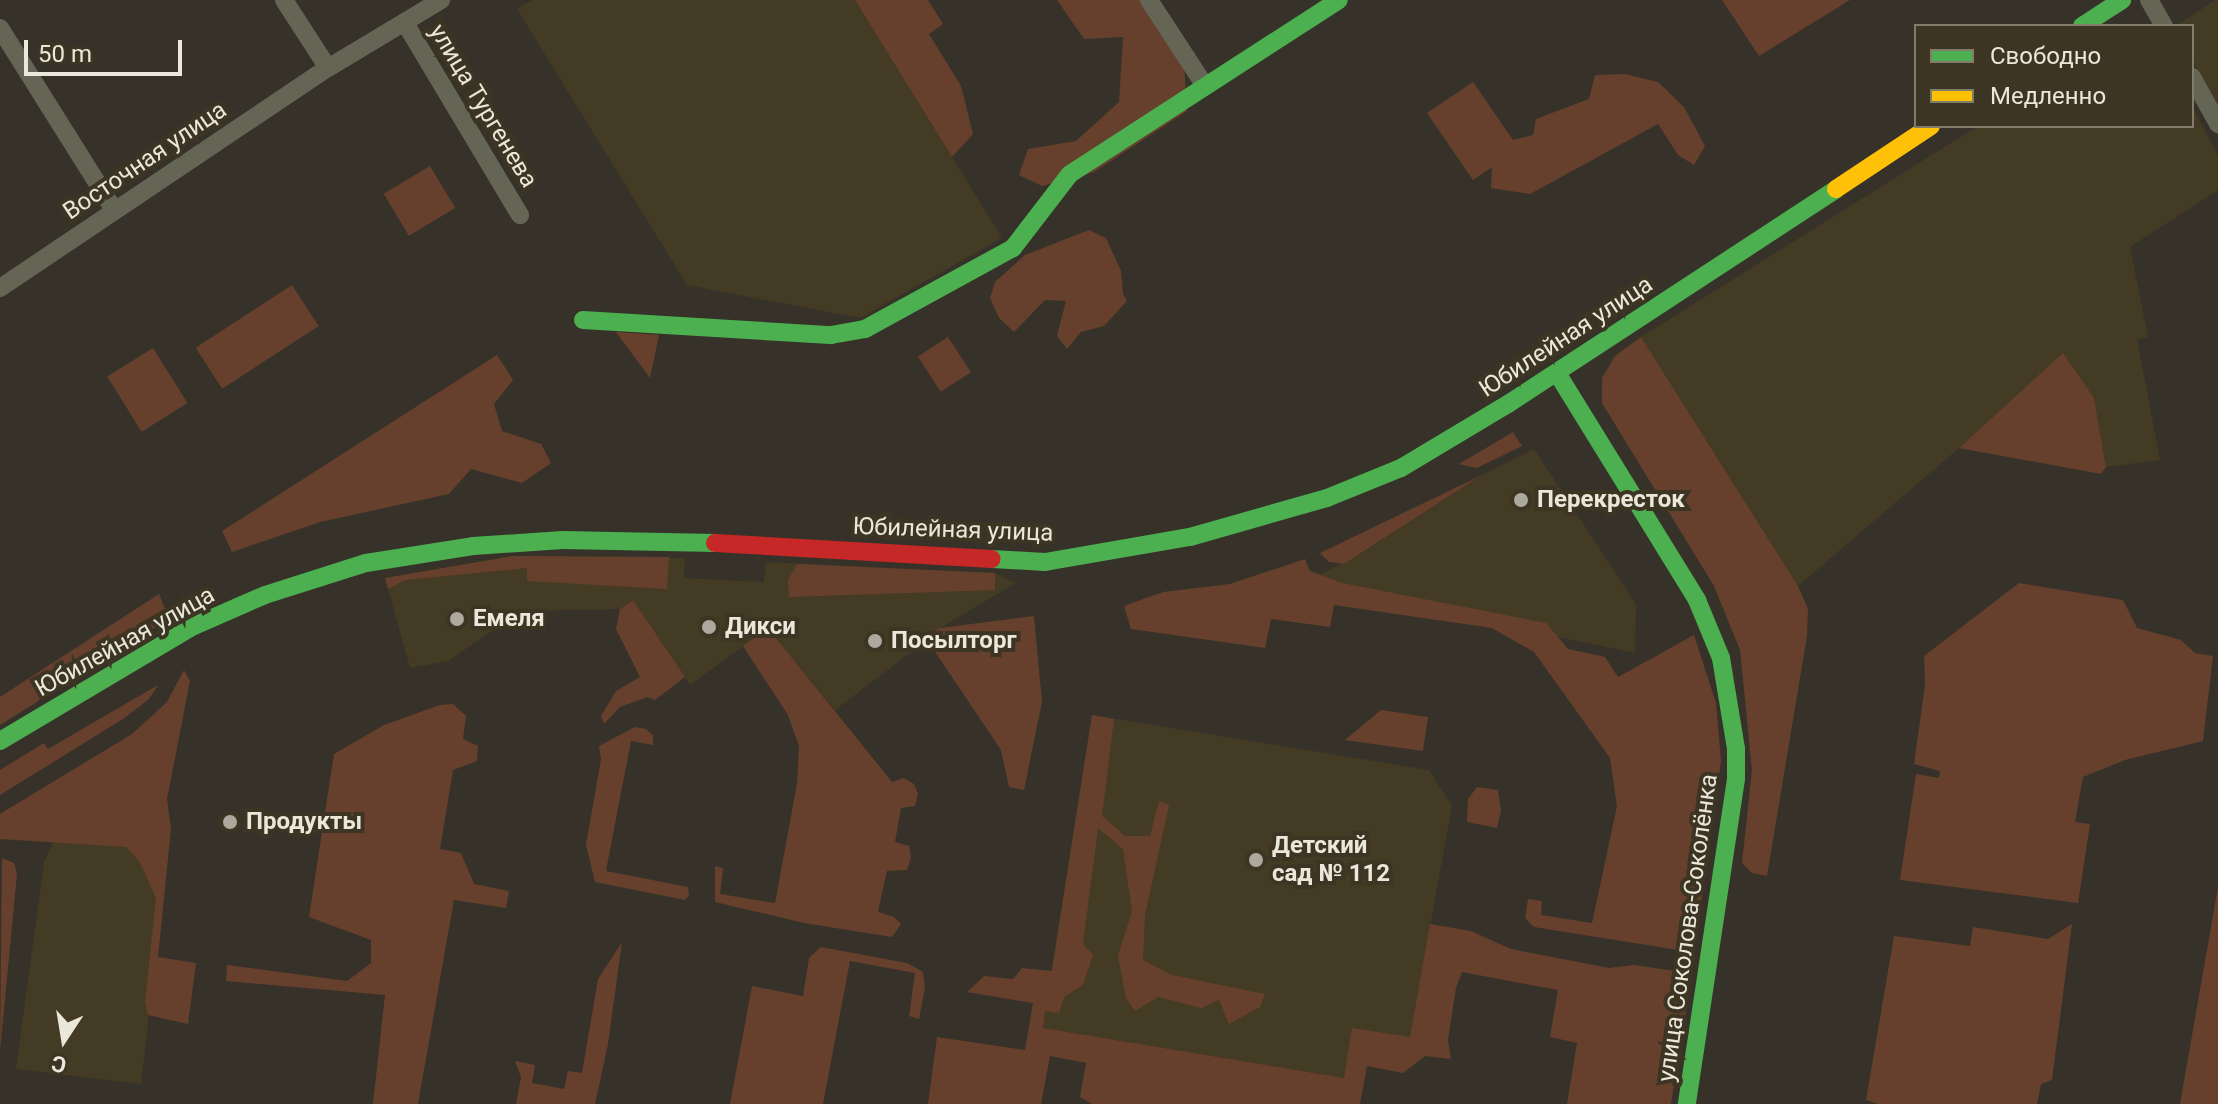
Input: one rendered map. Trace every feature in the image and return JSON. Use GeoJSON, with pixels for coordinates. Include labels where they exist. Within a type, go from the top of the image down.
{"type":"FeatureCollection","features":[{"type":"Feature","properties":{"kind":"main road"},"geometry":{"type":"LineString","coordinates":[[583,320],[831,335],[865,329],[1013,248],[1070,174],[1339,0]]}},
{"type":"Feature","properties":{"kind":"main road"},"geometry":{"type":"LineString","coordinates":[[2085,24],[2122,0]]}},
{"type":"Feature","properties":{"kind":"main road","name":"Юбилейная улица"},"geometry":{"type":"LineString","coordinates":[[0,741],[194,626],[265,595],[366,563],[473,546],[563,540],[677,541],[1045,562],[1190,537],[1339,493],[1401,468],[1557,373],[1928,128]]}},
{"type":"Feature","properties":{"kind":"main road","name":"улица Соколова-Соколёнка"},"geometry":{"type":"LineString","coordinates":[[1557,373],[1697,600],[1721,658],[1736,749],[1736,779],[1687,1104]]}},
{"type":"Feature","properties":{"kind":"street"},"geometry":{"type":"LineString","coordinates":[[284,0],[328,68]]}},
{"type":"Feature","properties":{"kind":"street","name":"Восточная улица"},"geometry":{"type":"LineString","coordinates":[[0,288],[328,68],[441,0]]}},
{"type":"Feature","properties":{"kind":"street"},"geometry":{"type":"LineString","coordinates":[[1149,0],[1205,86]]}},
{"type":"Feature","properties":{"kind":"street"},"geometry":{"type":"LineString","coordinates":[[2149,0],[2163,24]]}},
{"type":"Feature","properties":{"kind":"street","name":"улица Тургенева"},"geometry":{"type":"LineString","coordinates":[[405,23],[520,215]]}},
{"type":"Feature","properties":{"kind":"street"},"geometry":{"type":"LineString","coordinates":[[0,28],[114,210]]}},
{"type":"Feature","properties":{"kind":"street"},"geometry":{"type":"LineString","coordinates":[[2194,81],[2218,124]]}},
{"type":"Feature","properties":{"kind":"shaded area"},"geometry":{"type":"Polygon","coordinates":[[[532,0],[855,0],[1002,238],[860,318],[687,285],[517,9],[532,0]]]}},
{"type":"Feature","properties":{"kind":"shaded area"},"geometry":{"type":"Polygon","coordinates":[[[855,0],[928,0],[943,24],[929,34],[961,86],[973,134],[952,157],[855,0]]]}},
{"type":"Feature","properties":{"kind":"shaded area"},"geometry":{"type":"Polygon","coordinates":[[[1057,0],[1141,0],[1184,63],[1187,111],[1094,172],[1042,186],[1019,175],[1028,149],[1076,141],[1119,102],[1123,37],[1084,39],[1057,0]]]}},
{"type":"Feature","properties":{"kind":"shaded area"},"geometry":{"type":"Polygon","coordinates":[[[1722,0],[1850,0],[1759,56],[1722,0]]]}},
{"type":"Feature","properties":{"kind":"shaded area"},"geometry":{"type":"Polygon","coordinates":[[[2218,0],[2218,107],[2194,64],[2194,24],[2179,24],[2218,0]]]}},
{"type":"Feature","properties":{"kind":"shaded area"},"geometry":{"type":"Polygon","coordinates":[[[1625,74],[1658,82],[1684,107],[1705,146],[1694,165],[1678,155],[1658,124],[1530,194],[1491,188],[1492,167],[1473,180],[1427,113],[1473,82],[1513,140],[1533,135],[1536,119],[1589,99],[1595,75],[1625,74]]]}},
{"type":"Feature","properties":{"kind":"shaded area"},"geometry":{"type":"Polygon","coordinates":[[[2194,110],[2218,156],[2218,190],[2130,247],[2148,337],[2137,339],[2160,460],[2106,467],[2094,398],[2063,354],[1798,586],[1641,337],[1975,128],[2194,128],[2194,110]]]}},
{"type":"Feature","properties":{"kind":"shaded area"},"geometry":{"type":"Polygon","coordinates":[[[430,166],[455,208],[409,236],[384,194],[430,166]]]}},
{"type":"Feature","properties":{"kind":"shaded area"},"geometry":{"type":"Polygon","coordinates":[[[1089,230],[1106,238],[1121,271],[1123,294],[1127,301],[1104,326],[1081,332],[1067,349],[1057,336],[1066,301],[1045,300],[1014,332],[999,318],[990,298],[995,282],[1025,255],[1089,230]]]}},
{"type":"Feature","properties":{"kind":"shaded area"},"geometry":{"type":"Polygon","coordinates":[[[292,285],[319,326],[222,389],[196,348],[292,285]]]}},
{"type":"Feature","properties":{"kind":"shaded area"},"geometry":{"type":"Polygon","coordinates":[[[616,332],[659,335],[650,378],[616,332]]]}},
{"type":"Feature","properties":{"kind":"shaded area"},"geometry":{"type":"Polygon","coordinates":[[[948,337],[971,372],[941,392],[918,357],[948,337]]]}},
{"type":"Feature","properties":{"kind":"shaded area"},"geometry":{"type":"Polygon","coordinates":[[[1641,337],[1798,586],[1808,609],[1807,636],[1767,876],[1752,873],[1742,863],[1752,770],[1740,650],[1714,586],[1602,403],[1602,378],[1615,356],[1641,337]]]}},
{"type":"Feature","properties":{"kind":"shaded area"},"geometry":{"type":"Polygon","coordinates":[[[153,348],[187,403],[142,432],[107,377],[153,348]]]}},
{"type":"Feature","properties":{"kind":"shaded area"},"geometry":{"type":"Polygon","coordinates":[[[2063,353],[2094,398],[2106,467],[2101,474],[1959,448],[2063,353]]]}},
{"type":"Feature","properties":{"kind":"shaded area"},"geometry":{"type":"Polygon","coordinates":[[[497,355],[513,380],[494,404],[502,431],[541,444],[551,463],[522,483],[471,469],[449,494],[320,522],[232,552],[222,531],[497,355]]]}},
{"type":"Feature","properties":{"kind":"shaded area"},"geometry":{"type":"Polygon","coordinates":[[[1513,432],[1522,446],[1477,468],[1459,464],[1513,432]]]}},
{"type":"Feature","properties":{"kind":"shaded area"},"geometry":{"type":"Polygon","coordinates":[[[1534,449],[1636,604],[1635,653],[1301,583],[1354,558],[1482,475],[1534,449]]]}},
{"type":"Feature","properties":{"kind":"shaded area"},"geometry":{"type":"Polygon","coordinates":[[[1482,475],[1344,564],[1329,562],[1320,553],[1482,475]]]}},
{"type":"Feature","properties":{"kind":"shaded area"},"geometry":{"type":"Polygon","coordinates":[[[513,556],[685,558],[684,578],[764,582],[766,562],[995,573],[1016,583],[925,637],[918,647],[835,710],[768,628],[690,685],[633,600],[620,609],[522,611],[448,661],[410,668],[385,578],[513,556]]]}},
{"type":"Feature","properties":{"kind":"shaded area"},"geometry":{"type":"Polygon","coordinates":[[[513,556],[669,557],[667,589],[527,581],[527,568],[405,580],[388,589],[385,578],[513,556]]]}},
{"type":"Feature","properties":{"kind":"shaded area"},"geometry":{"type":"Polygon","coordinates":[[[1305,559],[1310,571],[1342,583],[1546,623],[1568,649],[1605,657],[1618,677],[1694,635],[1716,703],[1721,761],[1695,945],[1678,950],[1534,927],[1525,918],[1528,899],[1542,901],[1541,915],[1592,923],[1617,806],[1610,758],[1534,652],[1492,628],[1334,605],[1330,627],[1271,619],[1265,648],[1131,629],[1124,606],[1163,592],[1230,584],[1305,559]]]}},
{"type":"Feature","properties":{"kind":"shaded area"},"geometry":{"type":"Polygon","coordinates":[[[797,564],[995,573],[995,590],[789,597],[788,580],[797,564]]]}},
{"type":"Feature","properties":{"kind":"shaded area"},"geometry":{"type":"Polygon","coordinates":[[[2019,583],[2123,600],[2137,628],[2181,640],[2195,653],[2213,656],[2203,741],[2125,760],[2083,777],[2075,822],[2090,824],[2078,903],[1900,880],[1916,774],[1939,778],[1940,771],[1914,764],[1925,685],[1924,656],[2019,583]]]}},
{"type":"Feature","properties":{"kind":"shaded area"},"geometry":{"type":"Polygon","coordinates":[[[159,594],[169,619],[0,725],[0,697],[159,594]]]}},
{"type":"Feature","properties":{"kind":"shaded area"},"geometry":{"type":"Polygon","coordinates":[[[633,600],[685,677],[655,700],[648,697],[620,707],[604,724],[601,716],[616,691],[640,677],[616,629],[620,609],[633,600]]]}},
{"type":"Feature","properties":{"kind":"shaded area"},"geometry":{"type":"Polygon","coordinates":[[[1034,616],[1042,702],[1024,790],[1009,787],[1001,750],[925,637],[940,628],[1034,616]]]}},
{"type":"Feature","properties":{"kind":"shaded area"},"geometry":{"type":"Polygon","coordinates":[[[768,628],[892,782],[904,778],[914,784],[918,794],[915,806],[901,808],[895,842],[909,846],[911,858],[907,870],[887,871],[878,912],[894,917],[901,924],[892,937],[804,923],[715,902],[715,866],[723,868],[720,894],[775,903],[797,784],[799,746],[788,715],[743,646],[768,628]]]}},
{"type":"Feature","properties":{"kind":"shaded area"},"geometry":{"type":"Polygon","coordinates":[[[184,670],[190,681],[167,799],[171,829],[158,957],[196,963],[188,1024],[148,1015],[145,1002],[156,898],[139,861],[126,847],[0,839],[0,814],[132,734],[167,702],[184,670]]]}},
{"type":"Feature","properties":{"kind":"shaded area"},"geometry":{"type":"Polygon","coordinates":[[[158,685],[149,699],[123,719],[0,795],[0,770],[44,743],[48,749],[158,685]]]}},
{"type":"Feature","properties":{"kind":"shaded area"},"geometry":{"type":"Polygon","coordinates":[[[453,704],[466,716],[463,739],[478,746],[477,761],[453,770],[440,849],[461,853],[474,884],[509,891],[506,908],[454,900],[418,1104],[373,1104],[385,995],[226,981],[227,965],[347,981],[371,963],[371,940],[309,917],[334,754],[384,725],[440,705],[453,704]]]}},
{"type":"Feature","properties":{"kind":"shaded area"},"geometry":{"type":"Polygon","coordinates":[[[1381,710],[1428,717],[1423,751],[1345,740],[1381,710]]]}},
{"type":"Feature","properties":{"kind":"shaded area","name":"Детский сад № 112"},"geometry":{"type":"Polygon","coordinates":[[[1092,715],[1429,770],[1452,806],[1410,1037],[1344,1078],[1042,1028],[1092,715]]]}},
{"type":"Feature","properties":{"kind":"shaded area"},"geometry":{"type":"Polygon","coordinates":[[[1092,715],[1114,719],[1102,816],[1125,836],[1150,836],[1159,801],[1169,805],[1145,915],[1143,960],[1172,975],[1265,994],[1260,1007],[1229,1024],[1219,1000],[1201,1008],[1158,997],[1135,1011],[1126,998],[1118,956],[1132,911],[1123,849],[1098,828],[1083,944],[1093,955],[1083,985],[1064,997],[1059,1013],[1045,1011],[1043,1028],[1344,1078],[1352,1028],[1410,1037],[1430,924],[1471,931],[1511,949],[1609,968],[1634,965],[1682,972],[1691,980],[1671,1104],[1567,1104],[1577,1043],[1550,1037],[1558,990],[1462,972],[1456,988],[1448,1040],[1451,1059],[1425,1056],[1403,1073],[1367,1066],[1360,1104],[1092,1104],[1080,1097],[1086,1063],[1050,1056],[1041,1104],[928,1104],[937,1037],[1025,1050],[1033,1003],[967,992],[984,976],[1013,979],[1022,968],[1052,971],[1092,715]]]}},
{"type":"Feature","properties":{"kind":"shaded area"},"geometry":{"type":"Polygon","coordinates":[[[635,727],[646,729],[653,735],[653,745],[631,741],[606,871],[688,887],[689,895],[685,900],[595,882],[586,845],[601,759],[599,746],[635,727]]]}},
{"type":"Feature","properties":{"kind":"shaded area"},"geometry":{"type":"Polygon","coordinates":[[[1477,787],[1498,790],[1501,811],[1497,828],[1467,822],[1468,799],[1477,787]]]}},
{"type":"Feature","properties":{"kind":"shaded area"},"geometry":{"type":"Polygon","coordinates":[[[54,841],[168,851],[141,1084],[16,1069],[44,862],[54,841]]]}},
{"type":"Feature","properties":{"kind":"shaded area"},"geometry":{"type":"Polygon","coordinates":[[[2,858],[14,863],[17,874],[0,1051],[2,858]]]}},
{"type":"Feature","properties":{"kind":"shaded area"},"geometry":{"type":"Polygon","coordinates":[[[2218,887],[2218,1104],[2180,1104],[2218,887]]]}},
{"type":"Feature","properties":{"kind":"shaded area"},"geometry":{"type":"Polygon","coordinates":[[[2072,924],[2052,1080],[2041,1084],[2037,1104],[1878,1104],[1866,1100],[1894,936],[1970,946],[1973,927],[2048,939],[2072,924]]]}},
{"type":"Feature","properties":{"kind":"shaded area"},"geometry":{"type":"Polygon","coordinates":[[[622,942],[608,1044],[595,1104],[516,1104],[521,1077],[515,1061],[535,1065],[532,1083],[564,1089],[568,1071],[582,1073],[598,979],[622,942]]]}},
{"type":"Feature","properties":{"kind":"shaded area"},"geometry":{"type":"Polygon","coordinates":[[[821,947],[907,963],[923,972],[925,988],[919,1019],[909,1016],[915,973],[850,961],[823,1104],[730,1104],[752,986],[803,996],[809,958],[821,947]]]}},
{"type":"Feature","properties":{"kind":"traffic: fast"},"geometry":{"type":"LineString","coordinates":[[583,320],[831,335],[865,329],[1013,248],[1070,174],[1339,0]]}},
{"type":"Feature","properties":{"kind":"traffic: fast"},"geometry":{"type":"LineString","coordinates":[[2085,24],[2122,0]]}},
{"type":"Feature","properties":{"kind":"traffic: fast"},"geometry":{"type":"LineString","coordinates":[[992,559],[1045,562],[1190,537],[1327,498],[1401,468],[1508,404],[1836,189]]}},
{"type":"Feature","properties":{"kind":"traffic: fast"},"geometry":{"type":"LineString","coordinates":[[1557,373],[1697,600],[1721,658],[1736,749],[1736,779],[1687,1104]]}},
{"type":"Feature","properties":{"kind":"traffic: fast"},"geometry":{"type":"LineString","coordinates":[[0,741],[194,626],[265,595],[366,563],[473,546],[563,540],[715,543]]}},
{"type":"Feature","properties":{"kind":"traffic: slow"},"geometry":{"type":"LineString","coordinates":[[1836,189],[1928,128]]}},
{"type":"Feature","properties":{"kind":"traffic: jam"},"geometry":{"type":"LineString","coordinates":[[715,543],[992,559]]}},
{"type":"Feature","properties":{"kind":"place","name":"Перекресток"},"geometry":{"type":"Point","coordinates":[1521,500]}},
{"type":"Feature","properties":{"kind":"place","name":"Емеля"},"geometry":{"type":"Point","coordinates":[457,619]}},
{"type":"Feature","properties":{"kind":"place","name":"Дикси"},"geometry":{"type":"Point","coordinates":[709,627]}},
{"type":"Feature","properties":{"kind":"place","name":"Посылторг"},"geometry":{"type":"Point","coordinates":[875,641]}},
{"type":"Feature","properties":{"kind":"place","name":"Продукты"},"geometry":{"type":"Point","coordinates":[230,822]}},
{"type":"Feature","properties":{"kind":"place","name":"Детский сад № 112"},"geometry":{"type":"Point","coordinates":[1256,860]}}]}
